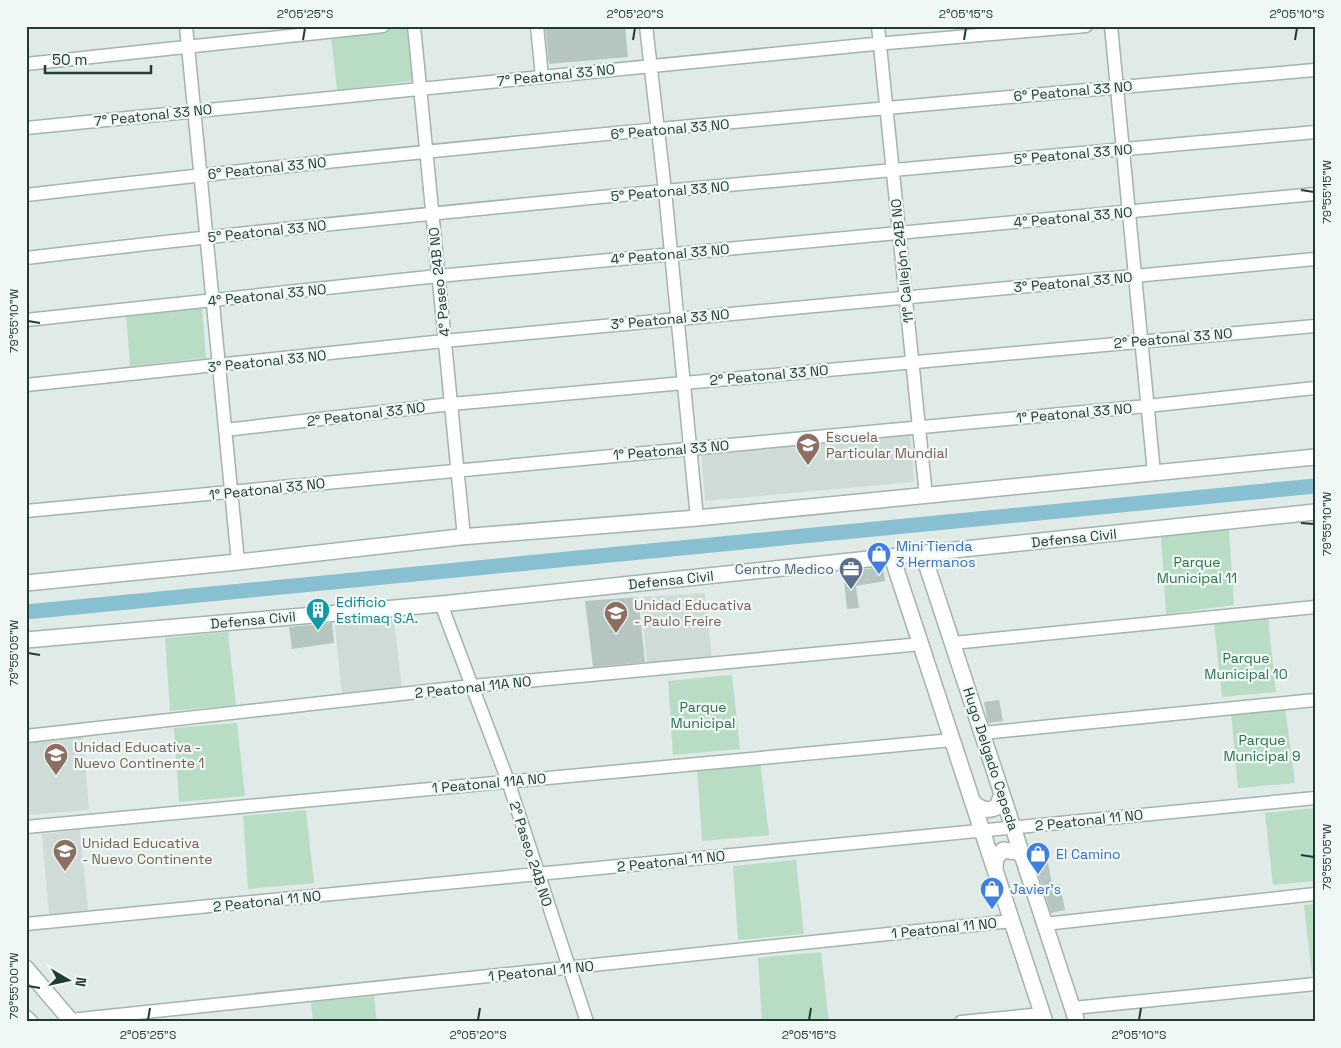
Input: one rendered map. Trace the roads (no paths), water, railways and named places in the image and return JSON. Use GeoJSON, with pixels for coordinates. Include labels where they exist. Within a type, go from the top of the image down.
{"type":"FeatureCollection","features":[{"type":"Feature","properties":{"kind":"street"},"geometry":{"type":"LineString","coordinates":[[186,26],[238,562]]}},
{"type":"Feature","properties":{"kind":"street"},"geometry":{"type":"LineString","coordinates":[[26,64],[188,45],[383,26]]}},
{"type":"Feature","properties":{"kind":"street","name":"4° Paseo 24B NO"},"geometry":{"type":"LineString","coordinates":[[414,26],[464,537]]}},
{"type":"Feature","properties":{"kind":"street"},"geometry":{"type":"LineString","coordinates":[[537,26],[542,77]]}},
{"type":"Feature","properties":{"kind":"street"},"geometry":{"type":"LineString","coordinates":[[646,26],[665,191],[697,518]]}},
{"type":"Feature","properties":{"kind":"street","name":"11° Callejón 24B NO"},"geometry":{"type":"LineString","coordinates":[[878,26],[926,496]]}},
{"type":"Feature","properties":{"kind":"street","name":"7° Peatonal 33 NO"},"geometry":{"type":"LineString","coordinates":[[26,128],[650,66],[1086,26]]}},
{"type":"Feature","properties":{"kind":"street"},"geometry":{"type":"LineString","coordinates":[[1110,26],[1154,473]]}},
{"type":"Feature","properties":{"kind":"street","name":"6° Peatonal 33 NO"},"geometry":{"type":"LineString","coordinates":[[26,195],[426,152],[886,108],[1315,70]]}},
{"type":"Feature","properties":{"kind":"street","name":"5° Peatonal 33 NO"},"geometry":{"type":"LineString","coordinates":[[26,258],[207,237],[665,191],[1315,132]]}},
{"type":"Feature","properties":{"kind":"street","name":"4° Peatonal 33 NO"},"geometry":{"type":"LineString","coordinates":[[26,320],[212,302],[438,276],[1315,194]]}},
{"type":"Feature","properties":{"kind":"street","name":"3° Peatonal 33 NO"},"geometry":{"type":"LineString","coordinates":[[26,385],[444,341],[1315,259]]}},
{"type":"Feature","properties":{"kind":"street","name":"2° Peatonal 33 NO"},"geometry":{"type":"LineString","coordinates":[[225,430],[450,404],[1315,326]]}},
{"type":"Feature","properties":{"kind":"street","name":"1° Peatonal 33 NO"},"geometry":{"type":"LineString","coordinates":[[26,510],[231,493],[457,470],[919,428],[1315,388]]}},
{"type":"Feature","properties":{"kind":"street"},"geometry":{"type":"LineString","coordinates":[[26,582],[238,562],[464,537],[697,518],[1315,457]]}},
{"type":"Feature","properties":{"kind":"street","name":"Defensa Civil"},"geometry":{"type":"LineString","coordinates":[[26,640],[441,604],[1315,512]]}},
{"type":"Feature","properties":{"kind":"street","name":"Hugo Delgado Cepeda"},"geometry":{"type":"LineString","coordinates":[[923,554],[1075,1015]]}},
{"type":"Feature","properties":{"kind":"street"},"geometry":{"type":"LineString","coordinates":[[892,557],[1044,1018],[961,1022]]}},
{"type":"Feature","properties":{"kind":"street","name":"2° Paseo 24B NO"},"geometry":{"type":"LineString","coordinates":[[441,604],[508,781],[587,1022]]}},
{"type":"Feature","properties":{"kind":"street"},"geometry":{"type":"LineString","coordinates":[[953,643],[1315,607]]}},
{"type":"Feature","properties":{"kind":"street","name":"2 Peatonal 11A NO"},"geometry":{"type":"LineString","coordinates":[[26,736],[472,686],[921,644]]}},
{"type":"Feature","properties":{"kind":"street"},"geometry":{"type":"LineString","coordinates":[[982,733],[1315,700]]}},
{"type":"Feature","properties":{"kind":"street","name":"1 Peatonal 11A NO"},"geometry":{"type":"LineString","coordinates":[[26,826],[952,740]]}},
{"type":"Feature","properties":{"kind":"street"},"geometry":{"type":"LineString","coordinates":[[973,802],[980,808],[992,810],[997,807],[1002,794]]}},
{"type":"Feature","properties":{"kind":"street","name":"2 Peatonal 11 NO"},"geometry":{"type":"LineString","coordinates":[[26,924],[1315,798]]}},
{"type":"Feature","properties":{"kind":"street"},"geometry":{"type":"LineString","coordinates":[[995,867],[996,858],[1003,850],[1017,852],[1022,856]]}},
{"type":"Feature","properties":{"kind":"street"},"geometry":{"type":"LineString","coordinates":[[1045,924],[1315,894]]}},
{"type":"Feature","properties":{"kind":"street","name":"1 Peatonal 11 NO"},"geometry":{"type":"LineString","coordinates":[[71,1021],[1012,921]]}},
{"type":"Feature","properties":{"kind":"street"},"geometry":{"type":"LineString","coordinates":[[26,968],[71,1021]]}},
{"type":"Feature","properties":{"kind":"street"},"geometry":{"type":"LineString","coordinates":[[1075,1015],[1315,984]]}},
{"type":"Feature","properties":{"kind":"street"},"geometry":{"type":"LineString","coordinates":[[26,1018],[30,1022]]}},
{"type":"Feature","properties":{"kind":"waterway"},"geometry":{"type":"LineString","coordinates":[[26,612],[1315,486]]}},
{"type":"Feature","properties":{"kind":"place","name":"Escuela Particular Mundial"},"geometry":{"type":"Point","coordinates":[808,466]}},
{"type":"Feature","properties":{"kind":"place","name":"Mini Tienda 3 Hermanos"},"geometry":{"type":"Point","coordinates":[879,575]}},
{"type":"Feature","properties":{"kind":"place","name":"Centro Medico"},"geometry":{"type":"Point","coordinates":[851,590]}},
{"type":"Feature","properties":{"kind":"place","name":"Edificio Estimaq S.A."},"geometry":{"type":"Point","coordinates":[318,631]}},
{"type":"Feature","properties":{"kind":"place","name":"Unidad Educativa - Paulo Freire"},"geometry":{"type":"Point","coordinates":[616,634]}},
{"type":"Feature","properties":{"kind":"place","name":"Unidad Educativa - Nuevo Continente 1"},"geometry":{"type":"Point","coordinates":[56,776]}},
{"type":"Feature","properties":{"kind":"place","name":"Unidad Educativa - Nuevo Continente"},"geometry":{"type":"Point","coordinates":[65,872]}},
{"type":"Feature","properties":{"kind":"place","name":"El Camino"},"geometry":{"type":"Point","coordinates":[1038,875]}},
{"type":"Feature","properties":{"kind":"place","name":"Javier's"},"geometry":{"type":"Point","coordinates":[992,910]}},
{"type":"Feature","properties":{"kind":"park label","name":"Parque Municipal 11"},"geometry":{"type":"Point","coordinates":[1197,570]}},
{"type":"Feature","properties":{"kind":"park label","name":"Parque Municipal 10"},"geometry":{"type":"Point","coordinates":[1246,666]}},
{"type":"Feature","properties":{"kind":"park label","name":"Parque Municipal"},"geometry":{"type":"Point","coordinates":[703,716]}},
{"type":"Feature","properties":{"kind":"park label","name":"Parque Municipal 9"},"geometry":{"type":"Point","coordinates":[1262,748]}}]}
